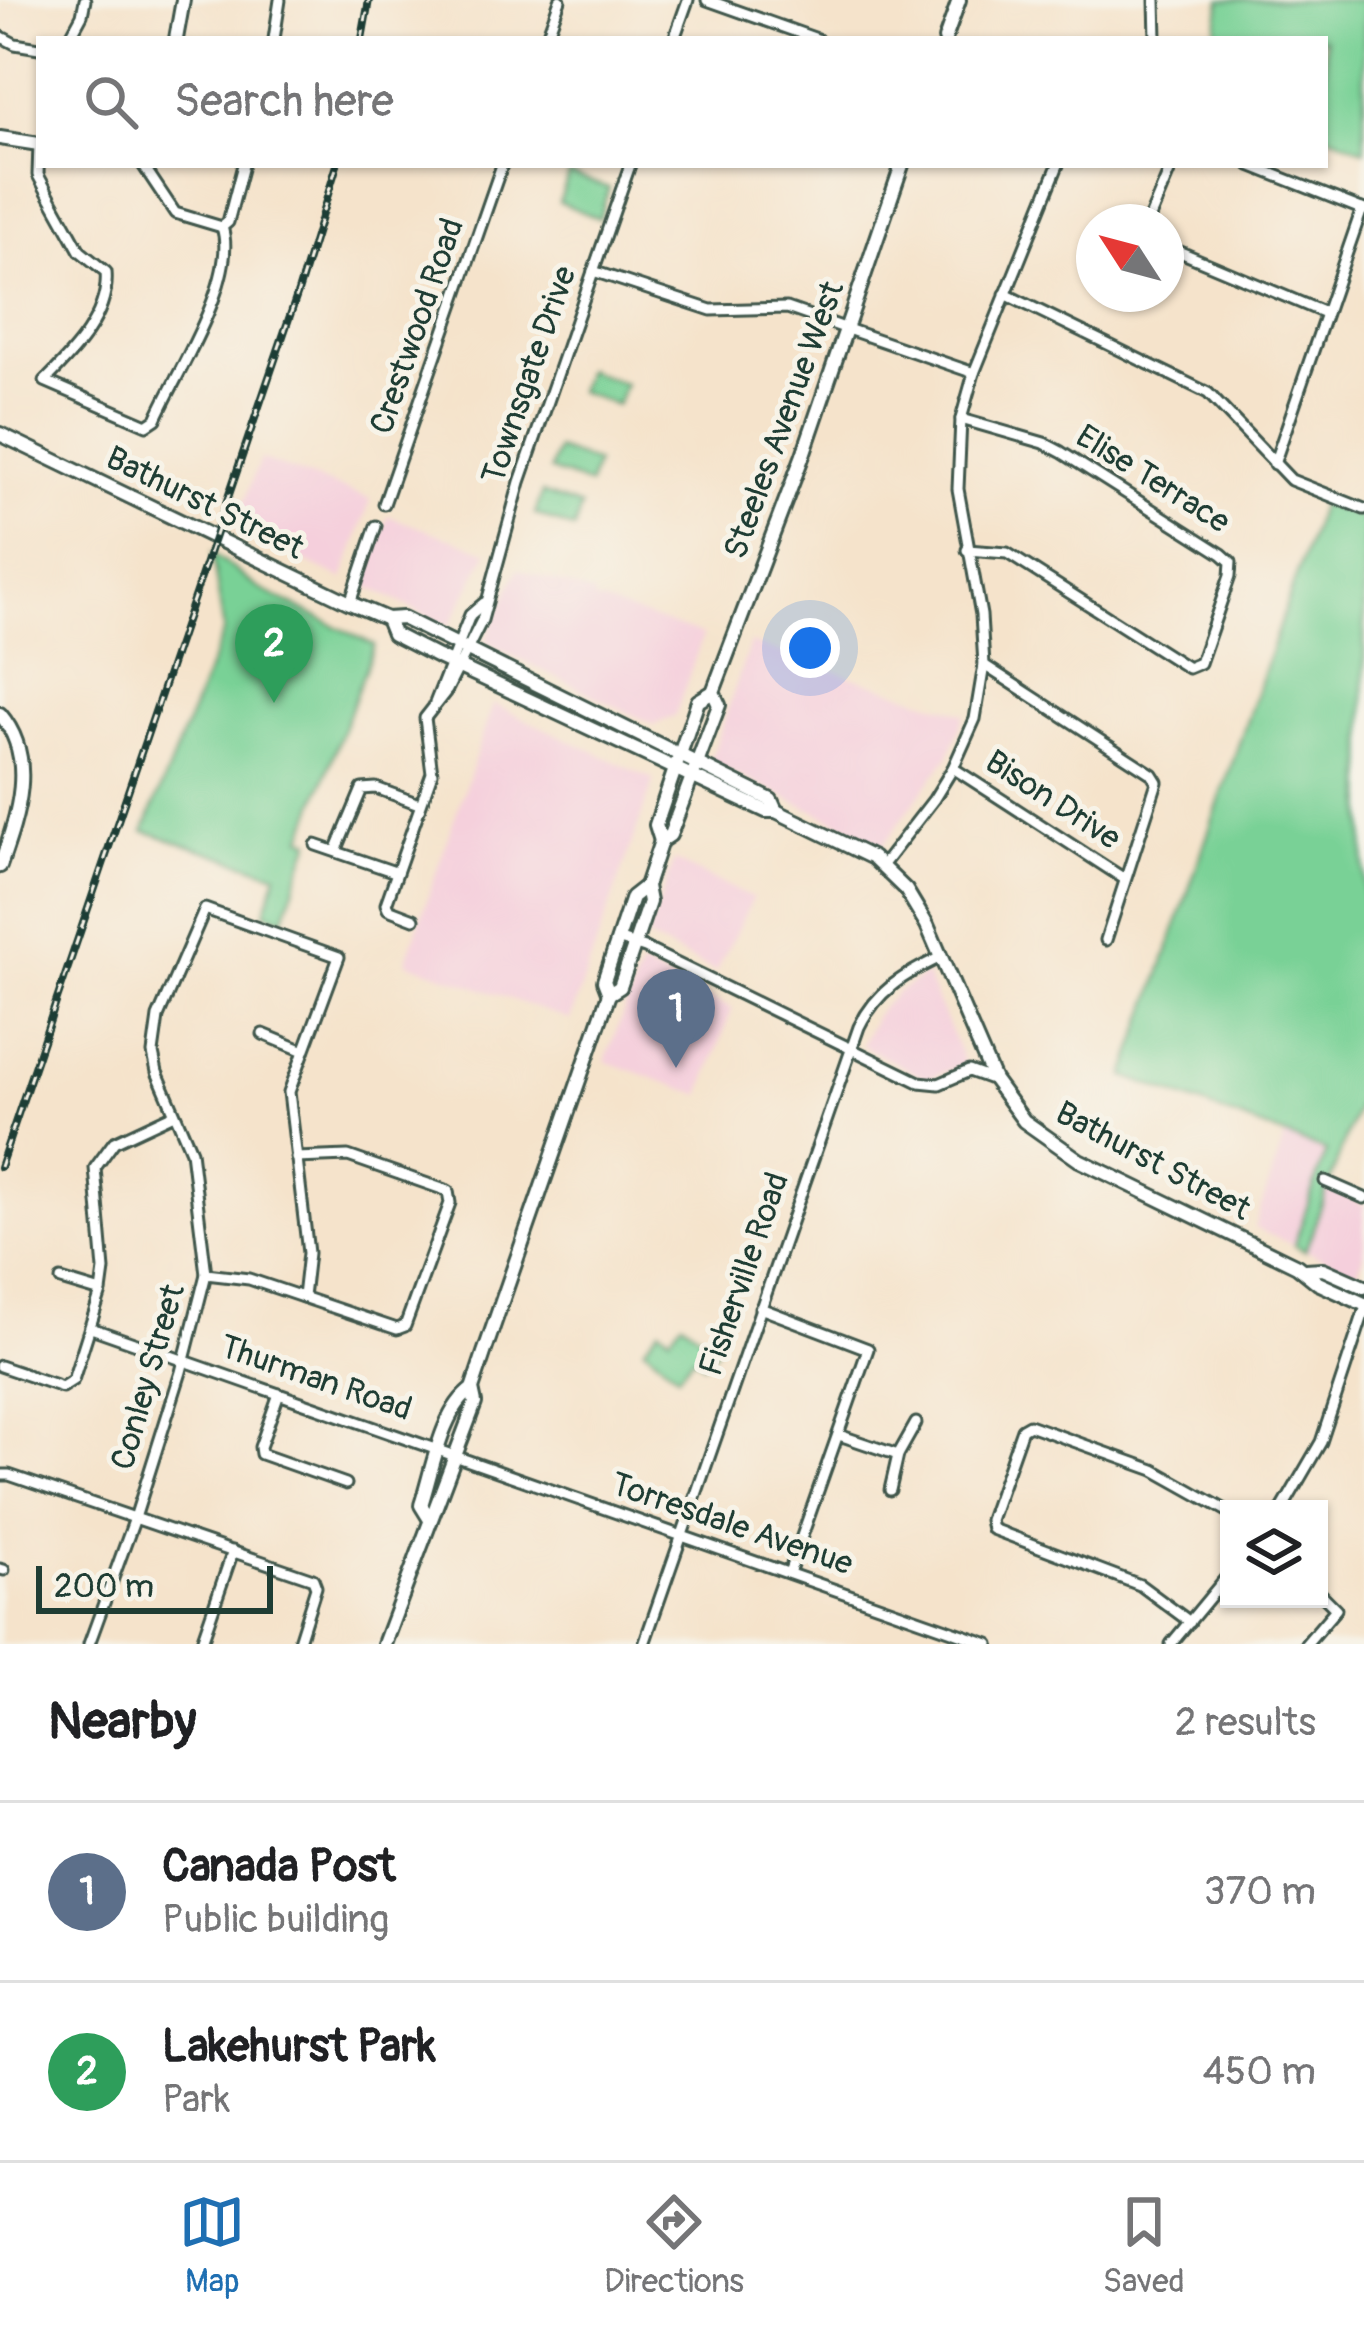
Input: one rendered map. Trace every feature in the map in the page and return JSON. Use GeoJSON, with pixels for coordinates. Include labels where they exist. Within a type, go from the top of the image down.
{"type":"FeatureCollection","features":[{"type":"Feature","properties":{"kind":"main road"},"geometry":{"type":"LineString","coordinates":[[177,36],[183,0]]}},
{"type":"Feature","properties":{"kind":"main road"},"geometry":{"type":"LineString","coordinates":[[946,36],[959,0]]}},
{"type":"Feature","properties":{"kind":"main road"},"geometry":{"type":"LineString","coordinates":[[0,138],[36,144]]}},
{"type":"Feature","properties":{"kind":"main road","name":"Steeles Avenue West"},"geometry":{"type":"LineString","coordinates":[[608,994],[620,987],[650,902],[646,886],[661,841],[656,825],[698,701],[713,692],[901,168]]}},
{"type":"Feature","properties":{"kind":"main road","name":"Bathurst Street"},"geometry":{"type":"LineString","coordinates":[[0,434],[387,620],[403,618],[462,646],[771,800],[776,811]]}},
{"type":"Feature","properties":{"kind":"main road","name":"Bathurst Street"},"geometry":{"type":"LineString","coordinates":[[387,620],[393,634],[693,779],[776,811],[882,866],[906,890],[927,925],[994,1080],[1024,1121],[1079,1160],[1305,1270],[1318,1283],[1364,1308]]}},
{"type":"Feature","properties":{"kind":"main road","name":"Steeles Avenue West"},"geometry":{"type":"LineString","coordinates":[[661,841],[670,835],[699,764],[719,705],[713,692]]}},
{"type":"Feature","properties":{"kind":"main road"},"geometry":{"type":"LineString","coordinates":[[0,714],[20,754],[22,776],[17,818],[0,866]]}},
{"type":"Feature","properties":{"kind":"main road","name":"Steeles Avenue West"},"geometry":{"type":"LineString","coordinates":[[429,1518],[422,1504],[439,1449],[458,1400],[472,1389],[608,994],[604,981],[617,939],[632,897],[646,886]]}},
{"type":"Feature","properties":{"kind":"main road","name":"Bathurst Street"},"geometry":{"type":"LineString","coordinates":[[1305,1270],[1323,1269],[1364,1287]]}},
{"type":"Feature","properties":{"kind":"main road","name":"Steeles Avenue West"},"geometry":{"type":"LineString","coordinates":[[384,1644],[476,1403],[472,1389]]}},
{"type":"Feature","properties":{"kind":"street"},"geometry":{"type":"LineString","coordinates":[[70,36],[85,0]]}},
{"type":"Feature","properties":{"kind":"street"},"geometry":{"type":"LineString","coordinates":[[274,36],[280,0]]}},
{"type":"Feature","properties":{"kind":"street"},"geometry":{"type":"LineString","coordinates":[[547,36],[560,0]]}},
{"type":"Feature","properties":{"kind":"street"},"geometry":{"type":"LineString","coordinates":[[675,36],[688,0]]}},
{"type":"Feature","properties":{"kind":"street"},"geometry":{"type":"LineString","coordinates":[[707,0],[809,36]]}},
{"type":"Feature","properties":{"kind":"street"},"geometry":{"type":"LineString","coordinates":[[1155,0],[1156,36]]}},
{"type":"Feature","properties":{"kind":"street"},"geometry":{"type":"LineString","coordinates":[[0,36],[36,48]]}},
{"type":"Feature","properties":{"kind":"street"},"geometry":{"type":"LineString","coordinates":[[38,168],[80,251],[106,272],[107,284],[86,337],[45,381],[147,424],[156,419],[196,344],[224,260],[222,227]]}},
{"type":"Feature","properties":{"kind":"street"},"geometry":{"type":"LineString","coordinates":[[144,168],[175,213],[222,227]]}},
{"type":"Feature","properties":{"kind":"street"},"geometry":{"type":"LineString","coordinates":[[222,227],[228,222],[242,168]]}},
{"type":"Feature","properties":{"kind":"street","name":"Crestwood Road"},"geometry":{"type":"LineString","coordinates":[[383,504],[501,168]]}},
{"type":"Feature","properties":{"kind":"street","name":"Townsgate Drive"},"geometry":{"type":"LineString","coordinates":[[419,804],[432,773],[425,718],[447,690],[470,615],[484,603],[520,482],[629,168]]}},
{"type":"Feature","properties":{"kind":"street"},"geometry":{"type":"LineString","coordinates":[[882,866],[953,768],[975,719],[984,664],[981,614],[958,489],[962,419],[974,374],[1057,168]]}},
{"type":"Feature","properties":{"kind":"street"},"geometry":{"type":"LineString","coordinates":[[1156,204],[1171,168]]}},
{"type":"Feature","properties":{"kind":"street"},"geometry":{"type":"LineString","coordinates":[[1258,168],[1363,209],[1274,464]]}},
{"type":"Feature","properties":{"kind":"street"},"geometry":{"type":"LineString","coordinates":[[1184,254],[1325,313]]}},
{"type":"Feature","properties":{"kind":"street"},"geometry":{"type":"LineString","coordinates":[[593,271],[711,310],[788,308],[974,374]]}},
{"type":"Feature","properties":{"kind":"street"},"geometry":{"type":"LineString","coordinates":[[1005,293],[1208,393],[1291,480],[1364,508]]}},
{"type":"Feature","properties":{"kind":"street","name":"Elise Terrace"},"geometry":{"type":"LineString","coordinates":[[962,419],[1060,452],[1222,554],[1231,562],[1230,576],[1200,663],[1188,668],[1007,553],[967,550]]}},
{"type":"Feature","properties":{"kind":"street"},"geometry":{"type":"LineString","coordinates":[[350,603],[376,526]]}},
{"type":"Feature","properties":{"kind":"street"},"geometry":{"type":"LineString","coordinates":[[984,664],[1152,774],[1157,790],[1123,878],[1106,940]]}},
{"type":"Feature","properties":{"kind":"street","name":"Bison Drive"},"geometry":{"type":"LineString","coordinates":[[953,768],[1123,878]]}},
{"type":"Feature","properties":{"kind":"street"},"geometry":{"type":"LineString","coordinates":[[336,851],[362,789],[376,788],[419,804],[386,907],[414,919]]}},
{"type":"Feature","properties":{"kind":"street"},"geometry":{"type":"LineString","coordinates":[[316,845],[395,872]]}},
{"type":"Feature","properties":{"kind":"street","name":"Conley Street"},"geometry":{"type":"LineString","coordinates":[[89,1644],[135,1518],[184,1363],[206,1274],[195,1171],[157,1072],[154,1036],[205,909],[338,955],[340,962],[289,1092],[308,1253],[303,1297]]}},
{"type":"Feature","properties":{"kind":"street"},"geometry":{"type":"LineString","coordinates":[[617,939],[919,1082],[939,1084],[969,1071],[994,1080]]}},
{"type":"Feature","properties":{"kind":"street","name":"Fisherville Road"},"geometry":{"type":"LineString","coordinates":[[644,1644],[851,1050],[875,1000],[892,983],[941,957]]}},
{"type":"Feature","properties":{"kind":"street"},"geometry":{"type":"LineString","coordinates":[[263,1034],[304,1051]]}},
{"type":"Feature","properties":{"kind":"street"},"geometry":{"type":"LineString","coordinates":[[0,1366],[66,1387],[73,1380],[101,1292],[104,1259],[95,1168],[114,1142],[175,1114]]}},
{"type":"Feature","properties":{"kind":"street"},"geometry":{"type":"LineString","coordinates":[[206,1274],[249,1279],[402,1328],[451,1196],[445,1188],[348,1156],[296,1158]]}},
{"type":"Feature","properties":{"kind":"street"},"geometry":{"type":"LineString","coordinates":[[1325,1181],[1364,1198]]}},
{"type":"Feature","properties":{"kind":"street"},"geometry":{"type":"LineString","coordinates":[[61,1280],[101,1292]]}},
{"type":"Feature","properties":{"kind":"street"},"geometry":{"type":"LineString","coordinates":[[760,1308],[868,1348],[789,1573]]}},
{"type":"Feature","properties":{"kind":"street"},"geometry":{"type":"LineString","coordinates":[[1287,1500],[1321,1442],[1364,1308]]}},
{"type":"Feature","properties":{"kind":"street","name":"Thurman Road"},"geometry":{"type":"LineString","coordinates":[[91,1328],[457,1455]]}},
{"type":"Feature","properties":{"kind":"street"},"geometry":{"type":"LineString","coordinates":[[279,1394],[261,1454],[346,1484]]}},
{"type":"Feature","properties":{"kind":"street"},"geometry":{"type":"LineString","coordinates":[[890,1490],[898,1455],[916,1423]]}},
{"type":"Feature","properties":{"kind":"street"},"geometry":{"type":"LineString","coordinates":[[1190,1622],[1161,1598],[1123,1577],[992,1529],[990,1520],[1022,1430],[1029,1425],[1154,1470],[1220,1507]]}},
{"type":"Feature","properties":{"kind":"street"},"geometry":{"type":"LineString","coordinates":[[838,1435],[898,1455]]}},
{"type":"Feature","properties":{"kind":"street","name":"Torresdale Avenue"},"geometry":{"type":"LineString","coordinates":[[457,1455],[989,1644]]}},
{"type":"Feature","properties":{"kind":"street"},"geometry":{"type":"LineString","coordinates":[[0,1475],[313,1579],[316,1587],[298,1644]]}},
{"type":"Feature","properties":{"kind":"street"},"geometry":{"type":"LineString","coordinates":[[201,1644],[233,1551]]}},
{"type":"Feature","properties":{"kind":"street"},"geometry":{"type":"LineString","coordinates":[[1171,1644],[1220,1585]]}},
{"type":"Feature","properties":{"kind":"street"},"geometry":{"type":"LineString","coordinates":[[1306,1644],[1336,1609],[1328,1601]]}},
{"type":"Feature","properties":{"kind":"shaded area"},"geometry":{"type":"Polygon","coordinates":[[[260,459],[371,499],[343,579],[234,528],[260,459]]]}},
{"type":"Feature","properties":{"kind":"shaded area"},"geometry":{"type":"Polygon","coordinates":[[[388,516],[488,552],[449,627],[363,584],[388,516]]]}},
{"type":"Feature","properties":{"kind":"shaded area"},"geometry":{"type":"Polygon","coordinates":[[[518,569],[593,594],[594,600],[703,635],[675,716],[654,725],[485,642],[518,569]]]}},
{"type":"Feature","properties":{"kind":"shaded area"},"geometry":{"type":"Polygon","coordinates":[[[750,643],[965,714],[949,755],[881,848],[849,827],[710,762],[750,643]]]}},
{"type":"Feature","properties":{"kind":"shaded area"},"geometry":{"type":"Polygon","coordinates":[[[493,704],[654,780],[570,1020],[406,962],[493,704]]]}},
{"type":"Feature","properties":{"kind":"shaded area"},"geometry":{"type":"Polygon","coordinates":[[[674,861],[753,898],[716,972],[647,938],[674,861]]]}},
{"type":"Feature","properties":{"kind":"shaded area"},"geometry":{"type":"Polygon","coordinates":[[[641,966],[732,1009],[701,1095],[605,1061],[641,966]]]}},
{"type":"Feature","properties":{"kind":"shaded area"},"geometry":{"type":"Polygon","coordinates":[[[926,975],[965,1064],[927,1079],[861,1045],[876,1014],[897,992],[926,975]]]}},
{"type":"Feature","properties":{"kind":"shaded area"},"geometry":{"type":"Polygon","coordinates":[[[1285,1136],[1339,1156],[1328,1187],[1364,1205],[1364,1253],[1357,1273],[1254,1228],[1285,1136]]]}},
{"type":"Feature","properties":{"kind":"green space"},"geometry":{"type":"Polygon","coordinates":[[[1221,0],[1364,0],[1364,150],[1328,134],[1328,36],[1215,36],[1221,0]]]}},
{"type":"Feature","properties":{"kind":"green space"},"geometry":{"type":"Polygon","coordinates":[[[569,174],[609,188],[599,219],[559,202],[569,174]]]}},
{"type":"Feature","properties":{"kind":"green space"},"geometry":{"type":"Polygon","coordinates":[[[586,370],[625,384],[617,405],[578,391],[586,370]]]}},
{"type":"Feature","properties":{"kind":"green space"},"geometry":{"type":"Polygon","coordinates":[[[557,449],[596,463],[589,485],[550,470],[557,449]]]}},
{"type":"Feature","properties":{"kind":"green space"},"geometry":{"type":"Polygon","coordinates":[[[542,493],[581,507],[574,529],[535,514],[542,493]]]}},
{"type":"Feature","properties":{"kind":"green space"},"geometry":{"type":"Polygon","coordinates":[[[1321,504],[1364,518],[1364,1087],[1305,1251],[1294,1245],[1326,1151],[1125,1076],[1321,504]]]}},
{"type":"Feature","properties":{"kind":"green space"},"geometry":{"type":"Polygon","coordinates":[[[212,553],[258,588],[374,645],[303,837],[311,841],[283,919],[265,912],[277,874],[144,831],[224,631],[212,553]]]}},
{"type":"Feature","properties":{"kind":"green space"},"geometry":{"type":"Polygon","coordinates":[[[682,1321],[717,1348],[704,1364],[693,1356],[678,1375],[644,1347],[659,1328],[670,1336],[682,1321]]]}},
{"type":"Feature","properties":{"kind":"railway"},"geometry":{"type":"LineString","coordinates":[[363,36],[369,0]]}},
{"type":"Feature","properties":{"kind":"railway"},"geometry":{"type":"LineString","coordinates":[[0,1167],[336,168]]}},
{"type":"Feature","properties":{"kind":"place","name":"Lakehurst Park"},"geometry":{"type":"Point","coordinates":[274,703]}},
{"type":"Feature","properties":{"kind":"place","name":"Canada Post"},"geometry":{"type":"Point","coordinates":[676,1068]}}]}
